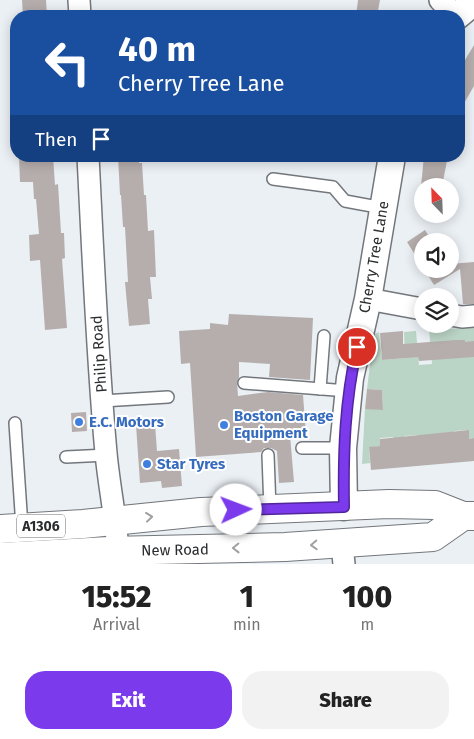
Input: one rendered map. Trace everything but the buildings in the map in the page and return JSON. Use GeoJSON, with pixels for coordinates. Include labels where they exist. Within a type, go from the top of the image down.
{"type":"FeatureCollection","features":[{"type":"Feature","properties":{"kind":"main road","name":"New Road"},"geometry":{"type":"LineString","coordinates":[[11,528],[116,521],[201,512],[389,504],[434,505],[469,516]]}},
{"type":"Feature","properties":{"kind":"main road"},"geometry":{"type":"LineString","coordinates":[[343,554],[344,507]]}},
{"type":"Feature","properties":{"kind":"main road","name":"New Road"},"geometry":{"type":"LineString","coordinates":[[0,557],[67,559],[118,551],[285,547],[343,554],[433,537],[469,516]]}},
{"type":"Feature","properties":{"kind":"street"},"geometry":{"type":"LineString","coordinates":[[440,0],[450,10]]}},
{"type":"Feature","properties":{"kind":"street"},"geometry":{"type":"LineString","coordinates":[[464,10],[474,2]]}},
{"type":"Feature","properties":{"kind":"street","name":"Philip Road"},"geometry":{"type":"LineString","coordinates":[[88,162],[106,455],[116,521],[118,551]]}},
{"type":"Feature","properties":{"kind":"street","name":"Cherry Tree Lane"},"geometry":{"type":"LineString","coordinates":[[344,507],[343,448],[348,391],[368,299],[391,162]]}},
{"type":"Feature","properties":{"kind":"street"},"geometry":{"type":"LineString","coordinates":[[368,299],[414,308]]}},
{"type":"Feature","properties":{"kind":"street"},"geometry":{"type":"LineString","coordinates":[[459,316],[474,316]]}},
{"type":"Feature","properties":{"kind":"lane"},"geometry":{"type":"LineString","coordinates":[[273,179],[334,187],[345,201],[383,208]]}},
{"type":"Feature","properties":{"kind":"lane"},"geometry":{"type":"LineString","coordinates":[[320,389],[324,336]]}},
{"type":"Feature","properties":{"kind":"lane"},"geometry":{"type":"LineString","coordinates":[[244,383],[348,391]]}},
{"type":"Feature","properties":{"kind":"lane"},"geometry":{"type":"LineString","coordinates":[[102,401],[168,397]]}},
{"type":"Feature","properties":{"kind":"lane"},"geometry":{"type":"LineString","coordinates":[[11,528],[15,423]]}},
{"type":"Feature","properties":{"kind":"lane"},"geometry":{"type":"LineString","coordinates":[[302,448],[343,448]]}},
{"type":"Feature","properties":{"kind":"lane"},"geometry":{"type":"LineString","coordinates":[[66,457],[106,455]]}},
{"type":"Feature","properties":{"kind":"lane"},"geometry":{"type":"LineString","coordinates":[[268,456],[270,509]]}},
{"type":"Feature","properties":{"kind":"green space"},"geometry":{"type":"Polygon","coordinates":[[[459,328],[474,328],[474,438],[469,439],[468,430],[454,431],[454,440],[419,443],[418,435],[404,436],[405,445],[394,446],[393,437],[380,438],[380,446],[369,448],[370,463],[362,464],[365,409],[383,409],[382,390],[367,389],[375,334],[379,332],[382,360],[405,358],[404,332],[414,331],[416,333],[419,365],[432,364],[429,333],[459,333],[459,328]]]}},
{"type":"Feature","properties":{"kind":"place","name":"E.C. Motors"},"geometry":{"type":"Point","coordinates":[79,422]}},
{"type":"Feature","properties":{"kind":"place","name":"Boston Garage Equipment"},"geometry":{"type":"Point","coordinates":[224,425]}},
{"type":"Feature","properties":{"kind":"place","name":"Star Tyres"},"geometry":{"type":"Point","coordinates":[147,464]}},
{"type":"Feature","properties":{"kind":"route"},"geometry":{"type":"LineString","coordinates":[[236,510],[344,507],[343,448],[345,419],[350,378],[357,347]]}}]}
